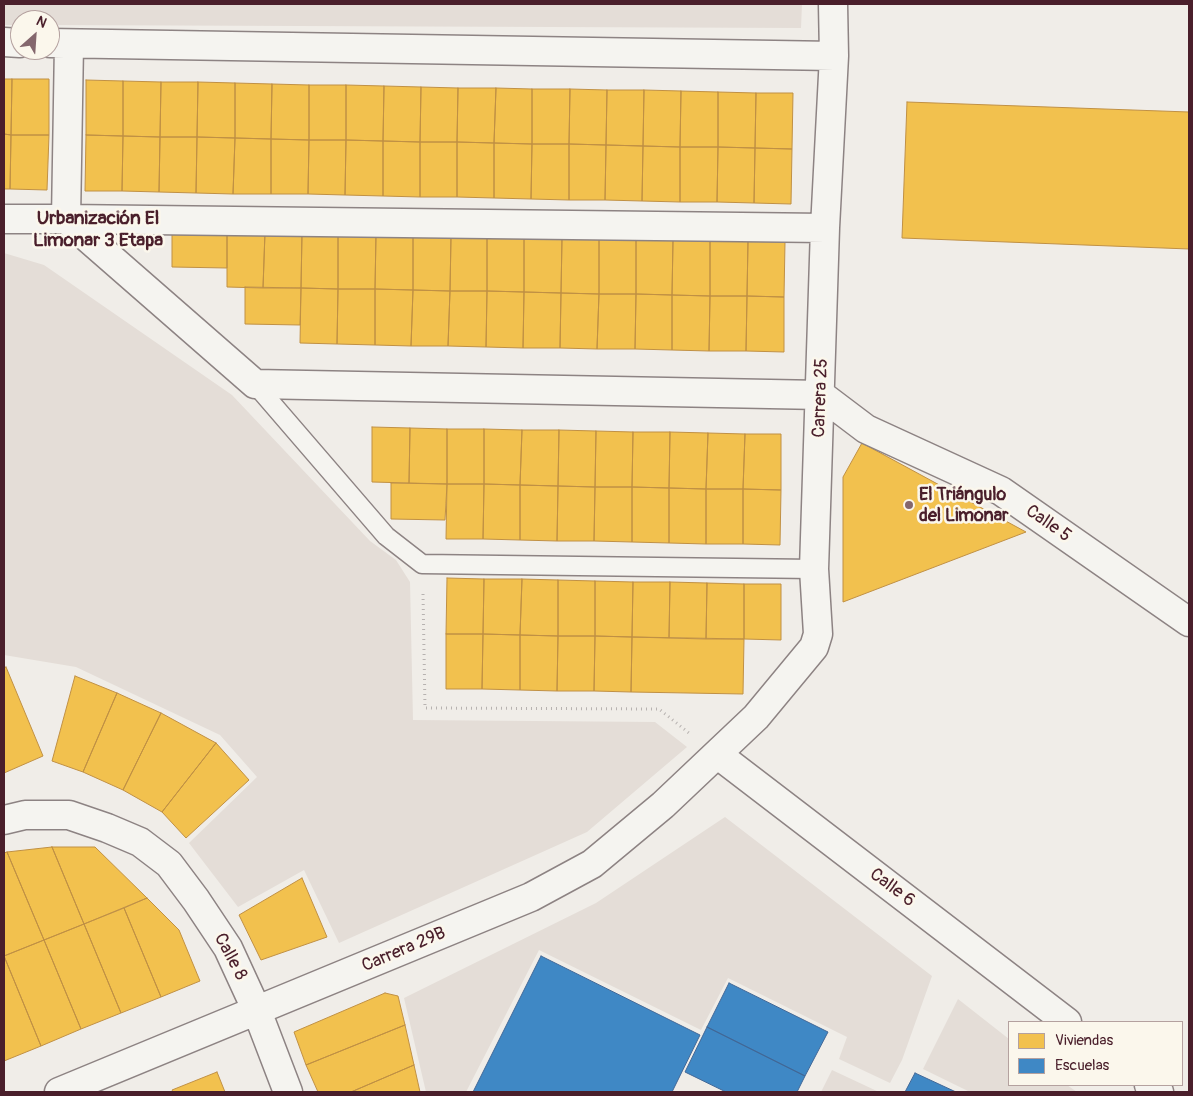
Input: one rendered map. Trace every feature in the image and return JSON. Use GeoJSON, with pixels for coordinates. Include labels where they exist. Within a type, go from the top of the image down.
{"type":"FeatureCollection","features":[{"type":"Feature","properties":{"kind":"street","name":"Carrera 25"},"geometry":{"type":"LineString","coordinates":[[717,754],[756,717],[814,647],[818,634],[814,569],[825,228],[834,56],[833,4]]}},
{"type":"Feature","properties":{"kind":"street"},"geometry":{"type":"LineString","coordinates":[[60,43],[834,56]]}},
{"type":"Feature","properties":{"kind":"street"},"geometry":{"type":"LineString","coordinates":[[60,60],[66,219],[255,384],[821,395]]}},
{"type":"Feature","properties":{"kind":"street"},"geometry":{"type":"LineString","coordinates":[[4,219],[825,228]]}},
{"type":"Feature","properties":{"kind":"street","name":"Calle 5"},"geometry":{"type":"LineString","coordinates":[[821,395],[866,428],[1001,491],[1189,622]]}},
{"type":"Feature","properties":{"kind":"street","name":"Carrera 29B"},"geometry":{"type":"LineString","coordinates":[[59,1092],[257,1012],[531,897],[592,864],[663,805],[717,754]]}},
{"type":"Feature","properties":{"kind":"street","name":"Calle 6"},"geometry":{"type":"LineString","coordinates":[[717,754],[1066,1021]]}},
{"type":"Feature","properties":{"kind":"street","name":"Calle 8"},"geometry":{"type":"LineString","coordinates":[[4,820],[26,814],[68,815],[107,828],[140,842],[169,864],[228,948],[257,1012],[288,1092]]}},
{"type":"Feature","properties":{"kind":"lane"},"geometry":{"type":"LineString","coordinates":[[255,384],[386,536],[422,564],[814,569]]}},
{"type":"Feature","properties":{"kind":"path"},"geometry":{"type":"LineString","coordinates":[[422,564],[425,708],[659,709],[717,754]]}},
{"type":"Feature","properties":{"kind":"shaded area"},"geometry":{"type":"Polygon","coordinates":[[[4,4],[802,4],[801,28],[60,25],[60,10],[10,10],[10,25],[4,25],[4,4]]]}},
{"type":"Feature","properties":{"kind":"shaded area"},"geometry":{"type":"Polygon","coordinates":[[[4,253],[44,265],[232,395],[370,541],[396,560],[410,582],[413,720],[655,722],[687,747],[587,832],[339,943],[304,870],[238,907],[189,843],[257,777],[220,735],[76,667],[4,655],[4,253]]]}},
{"type":"Feature","properties":{"kind":"shaded area"},"geometry":{"type":"Polygon","coordinates":[[[725,817],[932,976],[902,1060],[890,1083],[839,1059],[847,1037],[728,978],[701,1030],[539,950],[466,1092],[426,1092],[404,998],[596,903],[725,817]]]}},
{"type":"Feature","properties":{"kind":"shaded area"},"geometry":{"type":"Polygon","coordinates":[[[958,999],[1008,1038],[1008,1086],[1068,1086],[1077,1092],[970,1092],[923,1069],[958,999]]]}},
{"type":"Feature","properties":{"kind":"shaded area"},"geometry":{"type":"Polygon","coordinates":[[[832,1070],[879,1092],[821,1092],[832,1070]]]}},
{"type":"Feature","properties":{"kind":"building: Viviendas"},"geometry":{"type":"Polygon","coordinates":[[[4,79],[12,79],[11,135],[4,134],[4,79]]]}},
{"type":"Feature","properties":{"kind":"building: Viviendas"},"geometry":{"type":"Polygon","coordinates":[[[12,79],[49,79],[49,135],[11,135],[12,79]]]}},
{"type":"Feature","properties":{"kind":"building: Viviendas"},"geometry":{"type":"Polygon","coordinates":[[[86,80],[123,81],[123,136],[86,135],[86,80]]]}},
{"type":"Feature","properties":{"kind":"building: Viviendas"},"geometry":{"type":"Polygon","coordinates":[[[123,81],[161,82],[160,137],[123,136],[123,81]]]}},
{"type":"Feature","properties":{"kind":"building: Viviendas"},"geometry":{"type":"Polygon","coordinates":[[[161,82],[198,82],[197,137],[160,137],[161,82]]]}},
{"type":"Feature","properties":{"kind":"building: Viviendas"},"geometry":{"type":"Polygon","coordinates":[[[198,82],[235,83],[235,138],[197,137],[198,82]]]}},
{"type":"Feature","properties":{"kind":"building: Viviendas"},"geometry":{"type":"Polygon","coordinates":[[[235,83],[272,84],[271,139],[235,138],[235,83]]]}},
{"type":"Feature","properties":{"kind":"building: Viviendas"},"geometry":{"type":"Polygon","coordinates":[[[272,84],[309,85],[309,140],[271,139],[272,84]]]}},
{"type":"Feature","properties":{"kind":"building: Viviendas"},"geometry":{"type":"Polygon","coordinates":[[[309,85],[346,85],[346,140],[309,140],[309,85]]]}},
{"type":"Feature","properties":{"kind":"building: Viviendas"},"geometry":{"type":"Polygon","coordinates":[[[346,85],[384,86],[383,141],[346,140],[346,85]]]}},
{"type":"Feature","properties":{"kind":"building: Viviendas"},"geometry":{"type":"Polygon","coordinates":[[[384,86],[421,87],[420,142],[383,141],[384,86]]]}},
{"type":"Feature","properties":{"kind":"building: Viviendas"},"geometry":{"type":"Polygon","coordinates":[[[421,87],[458,88],[457,142],[420,142],[421,87]]]}},
{"type":"Feature","properties":{"kind":"building: Viviendas"},"geometry":{"type":"Polygon","coordinates":[[[458,88],[496,88],[494,143],[457,142],[458,88]]]}},
{"type":"Feature","properties":{"kind":"building: Viviendas"},"geometry":{"type":"Polygon","coordinates":[[[496,88],[532,89],[532,144],[494,143],[496,88]]]}},
{"type":"Feature","properties":{"kind":"building: Viviendas"},"geometry":{"type":"Polygon","coordinates":[[[532,89],[570,89],[569,144],[532,144],[532,89]]]}},
{"type":"Feature","properties":{"kind":"building: Viviendas"},"geometry":{"type":"Polygon","coordinates":[[[570,89],[607,90],[606,145],[569,144],[570,89]]]}},
{"type":"Feature","properties":{"kind":"building: Viviendas"},"geometry":{"type":"Polygon","coordinates":[[[607,90],[644,90],[643,146],[606,145],[607,90]]]}},
{"type":"Feature","properties":{"kind":"building: Viviendas"},"geometry":{"type":"Polygon","coordinates":[[[644,90],[681,91],[680,147],[643,146],[644,90]]]}},
{"type":"Feature","properties":{"kind":"building: Viviendas"},"geometry":{"type":"Polygon","coordinates":[[[681,91],[718,92],[718,147],[680,147],[681,91]]]}},
{"type":"Feature","properties":{"kind":"building: Viviendas"},"geometry":{"type":"Polygon","coordinates":[[[718,92],[756,93],[755,148],[718,147],[718,92]]]}},
{"type":"Feature","properties":{"kind":"building: Viviendas"},"geometry":{"type":"Polygon","coordinates":[[[756,93],[793,93],[792,149],[755,148],[756,93]]]}},
{"type":"Feature","properties":{"kind":"building: Viviendas"},"geometry":{"type":"Polygon","coordinates":[[[907,102],[1189,112],[1189,249],[902,238],[907,102]]]}},
{"type":"Feature","properties":{"kind":"building: Viviendas"},"geometry":{"type":"Polygon","coordinates":[[[4,134],[11,135],[10,189],[4,189],[4,134]]]}},
{"type":"Feature","properties":{"kind":"building: Viviendas"},"geometry":{"type":"Polygon","coordinates":[[[11,135],[49,135],[47,190],[10,189],[11,135]]]}},
{"type":"Feature","properties":{"kind":"building: Viviendas"},"geometry":{"type":"Polygon","coordinates":[[[86,135],[123,136],[122,191],[85,191],[86,135]]]}},
{"type":"Feature","properties":{"kind":"building: Viviendas"},"geometry":{"type":"Polygon","coordinates":[[[123,136],[160,137],[159,192],[122,191],[123,136]]]}},
{"type":"Feature","properties":{"kind":"building: Viviendas"},"geometry":{"type":"Polygon","coordinates":[[[160,137],[197,137],[196,193],[159,192],[160,137]]]}},
{"type":"Feature","properties":{"kind":"building: Viviendas"},"geometry":{"type":"Polygon","coordinates":[[[197,137],[235,138],[233,194],[196,193],[197,137]]]}},
{"type":"Feature","properties":{"kind":"building: Viviendas"},"geometry":{"type":"Polygon","coordinates":[[[235,138],[271,139],[271,194],[233,194],[235,138]]]}},
{"type":"Feature","properties":{"kind":"building: Viviendas"},"geometry":{"type":"Polygon","coordinates":[[[271,139],[309,140],[308,194],[271,194],[271,139]]]}},
{"type":"Feature","properties":{"kind":"building: Viviendas"},"geometry":{"type":"Polygon","coordinates":[[[309,140],[346,140],[345,195],[308,194],[309,140]]]}},
{"type":"Feature","properties":{"kind":"building: Viviendas"},"geometry":{"type":"Polygon","coordinates":[[[346,140],[383,141],[383,196],[345,195],[346,140]]]}},
{"type":"Feature","properties":{"kind":"building: Viviendas"},"geometry":{"type":"Polygon","coordinates":[[[383,141],[420,142],[420,197],[383,196],[383,141]]]}},
{"type":"Feature","properties":{"kind":"building: Viviendas"},"geometry":{"type":"Polygon","coordinates":[[[420,142],[457,142],[457,197],[420,197],[420,142]]]}},
{"type":"Feature","properties":{"kind":"building: Viviendas"},"geometry":{"type":"Polygon","coordinates":[[[457,142],[494,143],[494,198],[457,197],[457,142]]]}},
{"type":"Feature","properties":{"kind":"building: Viviendas"},"geometry":{"type":"Polygon","coordinates":[[[494,143],[532,144],[531,199],[494,198],[494,143]]]}},
{"type":"Feature","properties":{"kind":"building: Viviendas"},"geometry":{"type":"Polygon","coordinates":[[[532,144],[569,144],[569,200],[531,199],[532,144]]]}},
{"type":"Feature","properties":{"kind":"building: Viviendas"},"geometry":{"type":"Polygon","coordinates":[[[569,144],[606,145],[605,200],[569,200],[569,144]]]}},
{"type":"Feature","properties":{"kind":"building: Viviendas"},"geometry":{"type":"Polygon","coordinates":[[[606,145],[643,146],[642,201],[605,200],[606,145]]]}},
{"type":"Feature","properties":{"kind":"building: Viviendas"},"geometry":{"type":"Polygon","coordinates":[[[643,146],[680,147],[680,202],[642,201],[643,146]]]}},
{"type":"Feature","properties":{"kind":"building: Viviendas"},"geometry":{"type":"Polygon","coordinates":[[[680,147],[718,147],[717,202],[680,202],[680,147]]]}},
{"type":"Feature","properties":{"kind":"building: Viviendas"},"geometry":{"type":"Polygon","coordinates":[[[718,147],[755,148],[754,203],[717,202],[718,147]]]}},
{"type":"Feature","properties":{"kind":"building: Viviendas"},"geometry":{"type":"Polygon","coordinates":[[[755,148],[792,149],[791,204],[754,203],[755,148]]]}},
{"type":"Feature","properties":{"kind":"building: Viviendas"},"geometry":{"type":"Polygon","coordinates":[[[172,230],[227,231],[227,268],[172,267],[172,230]]]}},
{"type":"Feature","properties":{"kind":"building: Viviendas"},"geometry":{"type":"Polygon","coordinates":[[[227,231],[265,232],[263,288],[227,287],[227,231]]]}},
{"type":"Feature","properties":{"kind":"building: Viviendas"},"geometry":{"type":"Polygon","coordinates":[[[265,232],[302,233],[301,288],[263,288],[265,232]]]}},
{"type":"Feature","properties":{"kind":"building: Viviendas"},"geometry":{"type":"Polygon","coordinates":[[[302,233],[338,234],[338,289],[301,288],[302,233]]]}},
{"type":"Feature","properties":{"kind":"building: Viviendas"},"geometry":{"type":"Polygon","coordinates":[[[338,234],[376,234],[375,289],[338,289],[338,234]]]}},
{"type":"Feature","properties":{"kind":"building: Viviendas"},"geometry":{"type":"Polygon","coordinates":[[[376,234],[413,235],[413,290],[375,289],[376,234]]]}},
{"type":"Feature","properties":{"kind":"building: Viviendas"},"geometry":{"type":"Polygon","coordinates":[[[413,235],[451,236],[450,291],[413,290],[413,235]]]}},
{"type":"Feature","properties":{"kind":"building: Viviendas"},"geometry":{"type":"Polygon","coordinates":[[[451,236],[487,237],[487,291],[450,291],[451,236]]]}},
{"type":"Feature","properties":{"kind":"building: Viviendas"},"geometry":{"type":"Polygon","coordinates":[[[487,237],[524,237],[524,292],[487,291],[487,237]]]}},
{"type":"Feature","properties":{"kind":"building: Viviendas"},"geometry":{"type":"Polygon","coordinates":[[[524,237],[562,238],[561,293],[524,292],[524,237]]]}},
{"type":"Feature","properties":{"kind":"building: Viviendas"},"geometry":{"type":"Polygon","coordinates":[[[562,238],[599,239],[599,294],[561,293],[562,238]]]}},
{"type":"Feature","properties":{"kind":"building: Viviendas"},"geometry":{"type":"Polygon","coordinates":[[[599,239],[636,239],[636,294],[599,294],[599,239]]]}},
{"type":"Feature","properties":{"kind":"building: Viviendas"},"geometry":{"type":"Polygon","coordinates":[[[636,239],[673,240],[672,295],[636,294],[636,239]]]}},
{"type":"Feature","properties":{"kind":"building: Viviendas"},"geometry":{"type":"Polygon","coordinates":[[[673,240],[710,241],[710,296],[672,295],[673,240]]]}},
{"type":"Feature","properties":{"kind":"building: Viviendas"},"geometry":{"type":"Polygon","coordinates":[[[710,241],[748,241],[747,296],[710,296],[710,241]]]}},
{"type":"Feature","properties":{"kind":"building: Viviendas"},"geometry":{"type":"Polygon","coordinates":[[[748,241],[785,242],[784,297],[747,296],[748,241]]]}},
{"type":"Feature","properties":{"kind":"building: Viviendas"},"geometry":{"type":"Polygon","coordinates":[[[245,287],[301,288],[300,325],[245,324],[245,287]]]}},
{"type":"Feature","properties":{"kind":"building: Viviendas"},"geometry":{"type":"Polygon","coordinates":[[[301,288],[338,289],[337,344],[300,343],[301,288]]]}},
{"type":"Feature","properties":{"kind":"building: Viviendas"},"geometry":{"type":"Polygon","coordinates":[[[338,289],[375,289],[375,345],[337,344],[338,289]]]}},
{"type":"Feature","properties":{"kind":"building: Viviendas"},"geometry":{"type":"Polygon","coordinates":[[[375,289],[413,290],[411,346],[375,345],[375,289]]]}},
{"type":"Feature","properties":{"kind":"building: Viviendas"},"geometry":{"type":"Polygon","coordinates":[[[413,290],[450,291],[448,346],[411,346],[413,290]]]}},
{"type":"Feature","properties":{"kind":"building: Viviendas"},"geometry":{"type":"Polygon","coordinates":[[[450,291],[487,291],[486,347],[448,346],[450,291]]]}},
{"type":"Feature","properties":{"kind":"building: Viviendas"},"geometry":{"type":"Polygon","coordinates":[[[487,291],[524,292],[523,348],[486,347],[487,291]]]}},
{"type":"Feature","properties":{"kind":"building: Viviendas"},"geometry":{"type":"Polygon","coordinates":[[[524,292],[561,293],[560,348],[523,348],[524,292]]]}},
{"type":"Feature","properties":{"kind":"building: Viviendas"},"geometry":{"type":"Polygon","coordinates":[[[561,293],[599,294],[597,349],[560,348],[561,293]]]}},
{"type":"Feature","properties":{"kind":"building: Viviendas"},"geometry":{"type":"Polygon","coordinates":[[[599,294],[636,294],[635,349],[597,349],[599,294]]]}},
{"type":"Feature","properties":{"kind":"building: Viviendas"},"geometry":{"type":"Polygon","coordinates":[[[636,294],[672,295],[672,350],[635,349],[636,294]]]}},
{"type":"Feature","properties":{"kind":"building: Viviendas"},"geometry":{"type":"Polygon","coordinates":[[[672,295],[710,296],[709,351],[672,350],[672,295]]]}},
{"type":"Feature","properties":{"kind":"building: Viviendas"},"geometry":{"type":"Polygon","coordinates":[[[710,296],[747,296],[746,351],[709,351],[710,296]]]}},
{"type":"Feature","properties":{"kind":"building: Viviendas"},"geometry":{"type":"Polygon","coordinates":[[[747,296],[784,297],[784,352],[746,351],[747,296]]]}},
{"type":"Feature","properties":{"kind":"building: Viviendas"},"geometry":{"type":"Polygon","coordinates":[[[372,427],[410,428],[409,483],[372,482],[372,427]]]}},
{"type":"Feature","properties":{"kind":"building: Viviendas"},"geometry":{"type":"Polygon","coordinates":[[[410,428],[447,429],[447,484],[409,483],[410,428]]]}},
{"type":"Feature","properties":{"kind":"building: Viviendas"},"geometry":{"type":"Polygon","coordinates":[[[447,429],[484,429],[484,484],[447,484],[447,429]]]}},
{"type":"Feature","properties":{"kind":"building: Viviendas"},"geometry":{"type":"Polygon","coordinates":[[[484,429],[522,430],[520,485],[484,484],[484,429]]]}},
{"type":"Feature","properties":{"kind":"building: Viviendas"},"geometry":{"type":"Polygon","coordinates":[[[522,430],[559,430],[558,486],[520,485],[522,430]]]}},
{"type":"Feature","properties":{"kind":"building: Viviendas"},"geometry":{"type":"Polygon","coordinates":[[[559,430],[596,431],[595,487],[558,486],[559,430]]]}},
{"type":"Feature","properties":{"kind":"building: Viviendas"},"geometry":{"type":"Polygon","coordinates":[[[596,431],[633,432],[632,487],[595,487],[596,431]]]}},
{"type":"Feature","properties":{"kind":"building: Viviendas"},"geometry":{"type":"Polygon","coordinates":[[[633,432],[670,432],[669,488],[632,487],[633,432]]]}},
{"type":"Feature","properties":{"kind":"building: Viviendas"},"geometry":{"type":"Polygon","coordinates":[[[670,432],[708,433],[706,489],[669,488],[670,432]]]}},
{"type":"Feature","properties":{"kind":"building: Viviendas"},"geometry":{"type":"Polygon","coordinates":[[[708,433],[745,434],[743,489],[706,489],[708,433]]]}},
{"type":"Feature","properties":{"kind":"building: Viviendas"},"geometry":{"type":"Polygon","coordinates":[[[745,434],[781,434],[781,490],[743,489],[745,434]]]}},
{"type":"Feature","properties":{"kind":"building: Viviendas","name":"El Triángulo del Limonar"},"geometry":{"type":"Polygon","coordinates":[[[862,443],[1026,532],[843,602],[843,477],[862,443]]]}},
{"type":"Feature","properties":{"kind":"building: Viviendas"},"geometry":{"type":"Polygon","coordinates":[[[391,483],[447,484],[445,520],[391,519],[391,483]]]}},
{"type":"Feature","properties":{"kind":"building: Viviendas"},"geometry":{"type":"Polygon","coordinates":[[[447,484],[484,484],[483,539],[446,539],[447,484]]]}},
{"type":"Feature","properties":{"kind":"building: Viviendas"},"geometry":{"type":"Polygon","coordinates":[[[484,484],[520,485],[520,540],[483,539],[484,484]]]}},
{"type":"Feature","properties":{"kind":"building: Viviendas"},"geometry":{"type":"Polygon","coordinates":[[[520,485],[558,486],[557,541],[520,540],[520,485]]]}},
{"type":"Feature","properties":{"kind":"building: Viviendas"},"geometry":{"type":"Polygon","coordinates":[[[558,486],[595,487],[594,541],[557,541],[558,486]]]}},
{"type":"Feature","properties":{"kind":"building: Viviendas"},"geometry":{"type":"Polygon","coordinates":[[[595,487],[632,487],[632,542],[594,541],[595,487]]]}},
{"type":"Feature","properties":{"kind":"building: Viviendas"},"geometry":{"type":"Polygon","coordinates":[[[632,487],[669,488],[669,543],[632,542],[632,487]]]}},
{"type":"Feature","properties":{"kind":"building: Viviendas"},"geometry":{"type":"Polygon","coordinates":[[[669,488],[706,489],[706,544],[669,543],[669,488]]]}},
{"type":"Feature","properties":{"kind":"building: Viviendas"},"geometry":{"type":"Polygon","coordinates":[[[706,489],[743,489],[743,544],[706,544],[706,489]]]}},
{"type":"Feature","properties":{"kind":"building: Viviendas"},"geometry":{"type":"Polygon","coordinates":[[[743,489],[781,490],[780,545],[743,544],[743,489]]]}},
{"type":"Feature","properties":{"kind":"building: Viviendas"},"geometry":{"type":"Polygon","coordinates":[[[447,578],[484,579],[483,634],[446,634],[447,578]]]}},
{"type":"Feature","properties":{"kind":"building: Viviendas"},"geometry":{"type":"Polygon","coordinates":[[[484,579],[522,579],[520,635],[483,634],[484,579]]]}},
{"type":"Feature","properties":{"kind":"building: Viviendas"},"geometry":{"type":"Polygon","coordinates":[[[522,579],[558,580],[558,636],[520,635],[522,579]]]}},
{"type":"Feature","properties":{"kind":"building: Viviendas"},"geometry":{"type":"Polygon","coordinates":[[[558,580],[595,581],[595,636],[558,636],[558,580]]]}},
{"type":"Feature","properties":{"kind":"building: Viviendas"},"geometry":{"type":"Polygon","coordinates":[[[595,581],[633,582],[632,637],[595,636],[595,581]]]}},
{"type":"Feature","properties":{"kind":"building: Viviendas"},"geometry":{"type":"Polygon","coordinates":[[[633,582],[670,582],[669,638],[632,637],[633,582]]]}},
{"type":"Feature","properties":{"kind":"building: Viviendas"},"geometry":{"type":"Polygon","coordinates":[[[670,582],[707,583],[706,639],[669,638],[670,582]]]}},
{"type":"Feature","properties":{"kind":"building: Viviendas"},"geometry":{"type":"Polygon","coordinates":[[[707,583],[744,584],[744,639],[706,639],[707,583]]]}},
{"type":"Feature","properties":{"kind":"building: Viviendas"},"geometry":{"type":"Polygon","coordinates":[[[744,584],[781,584],[781,640],[744,639],[744,584]]]}},
{"type":"Feature","properties":{"kind":"building: Viviendas"},"geometry":{"type":"Polygon","coordinates":[[[446,634],[483,634],[482,689],[446,689],[446,634]]]}},
{"type":"Feature","properties":{"kind":"building: Viviendas"},"geometry":{"type":"Polygon","coordinates":[[[483,634],[520,635],[520,690],[482,689],[483,634]]]}},
{"type":"Feature","properties":{"kind":"building: Viviendas"},"geometry":{"type":"Polygon","coordinates":[[[520,635],[558,636],[557,691],[520,690],[520,635]]]}},
{"type":"Feature","properties":{"kind":"building: Viviendas"},"geometry":{"type":"Polygon","coordinates":[[[558,636],[595,636],[594,691],[557,691],[558,636]]]}},
{"type":"Feature","properties":{"kind":"building: Viviendas"},"geometry":{"type":"Polygon","coordinates":[[[595,636],[632,637],[631,692],[594,691],[595,636]]]}},
{"type":"Feature","properties":{"kind":"building: Viviendas"},"geometry":{"type":"Polygon","coordinates":[[[632,637],[744,639],[743,694],[631,692],[632,637]]]}},
{"type":"Feature","properties":{"kind":"building: Viviendas"},"geometry":{"type":"Polygon","coordinates":[[[6,667],[43,756],[4,773],[4,668],[6,667]]]}},
{"type":"Feature","properties":{"kind":"building: Viviendas"},"geometry":{"type":"Polygon","coordinates":[[[75,676],[117,693],[83,772],[52,761],[75,676]]]}},
{"type":"Feature","properties":{"kind":"building: Viviendas"},"geometry":{"type":"Polygon","coordinates":[[[117,693],[161,713],[123,790],[83,772],[117,693]]]}},
{"type":"Feature","properties":{"kind":"building: Viviendas"},"geometry":{"type":"Polygon","coordinates":[[[161,713],[216,743],[162,812],[123,790],[161,713]]]}},
{"type":"Feature","properties":{"kind":"building: Viviendas"},"geometry":{"type":"Polygon","coordinates":[[[216,743],[249,780],[186,838],[162,812],[216,743]]]}},
{"type":"Feature","properties":{"kind":"building: Viviendas"},"geometry":{"type":"Polygon","coordinates":[[[52,847],[84,924],[44,940],[7,852],[52,847]]]}},
{"type":"Feature","properties":{"kind":"building: Viviendas"},"geometry":{"type":"Polygon","coordinates":[[[52,847],[95,847],[147,898],[84,924],[52,847]]]}},
{"type":"Feature","properties":{"kind":"building: Viviendas"},"geometry":{"type":"Polygon","coordinates":[[[7,852],[44,940],[4,956],[4,853],[7,852]]]}},
{"type":"Feature","properties":{"kind":"building: Viviendas"},"geometry":{"type":"Polygon","coordinates":[[[302,878],[327,937],[261,960],[239,915],[302,878]]]}},
{"type":"Feature","properties":{"kind":"building: Viviendas"},"geometry":{"type":"Polygon","coordinates":[[[147,898],[179,930],[200,981],[161,997],[124,908],[147,898]]]}},
{"type":"Feature","properties":{"kind":"building: Viviendas"},"geometry":{"type":"Polygon","coordinates":[[[124,908],[161,997],[121,1013],[84,924],[124,908]]]}},
{"type":"Feature","properties":{"kind":"building: Viviendas"},"geometry":{"type":"Polygon","coordinates":[[[84,924],[121,1013],[81,1029],[44,940],[84,924]]]}},
{"type":"Feature","properties":{"kind":"building: Viviendas"},"geometry":{"type":"Polygon","coordinates":[[[44,940],[81,1029],[41,1046],[4,956],[44,940]]]}},
{"type":"Feature","properties":{"kind":"building: Viviendas"},"geometry":{"type":"Polygon","coordinates":[[[4,956],[41,1046],[4,1061],[4,956]]]}},
{"type":"Feature","properties":{"kind":"building: Viviendas"},"geometry":{"type":"Polygon","coordinates":[[[385,993],[398,996],[405,1025],[306,1065],[294,1032],[385,993]]]}},
{"type":"Feature","properties":{"kind":"building: Viviendas"},"geometry":{"type":"Polygon","coordinates":[[[405,1025],[414,1065],[351,1092],[318,1092],[306,1065],[405,1025]]]}},
{"type":"Feature","properties":{"kind":"building: Viviendas"},"geometry":{"type":"Polygon","coordinates":[[[414,1065],[420,1092],[351,1092],[414,1065]]]}},
{"type":"Feature","properties":{"kind":"building: Viviendas"},"geometry":{"type":"Polygon","coordinates":[[[217,1072],[225,1092],[173,1092],[172,1090],[217,1072]]]}},
{"type":"Feature","properties":{"kind":"building: Escuelas"},"geometry":{"type":"Polygon","coordinates":[[[541,956],[700,1035],[672,1092],[473,1092],[541,956]]]}},
{"type":"Feature","properties":{"kind":"building: Escuelas"},"geometry":{"type":"Polygon","coordinates":[[[729,983],[828,1032],[805,1076],[707,1027],[729,983]]]}},
{"type":"Feature","properties":{"kind":"building: Escuelas"},"geometry":{"type":"Polygon","coordinates":[[[707,1027],[805,1076],[797,1092],[726,1092],[685,1072],[707,1027]]]}},
{"type":"Feature","properties":{"kind":"building: Escuelas"},"geometry":{"type":"Polygon","coordinates":[[[915,1073],[956,1092],[905,1092],[915,1073]]]}},
{"type":"Feature","properties":{"kind":"place","name":"El Triángulo del Limonar"},"geometry":{"type":"Point","coordinates":[909,505]}},
{"type":"Feature","properties":{"kind":"district","name":"Urbanización El Limonar 3 Etapa"},"geometry":{"type":"Point","coordinates":[98,230]}}]}
